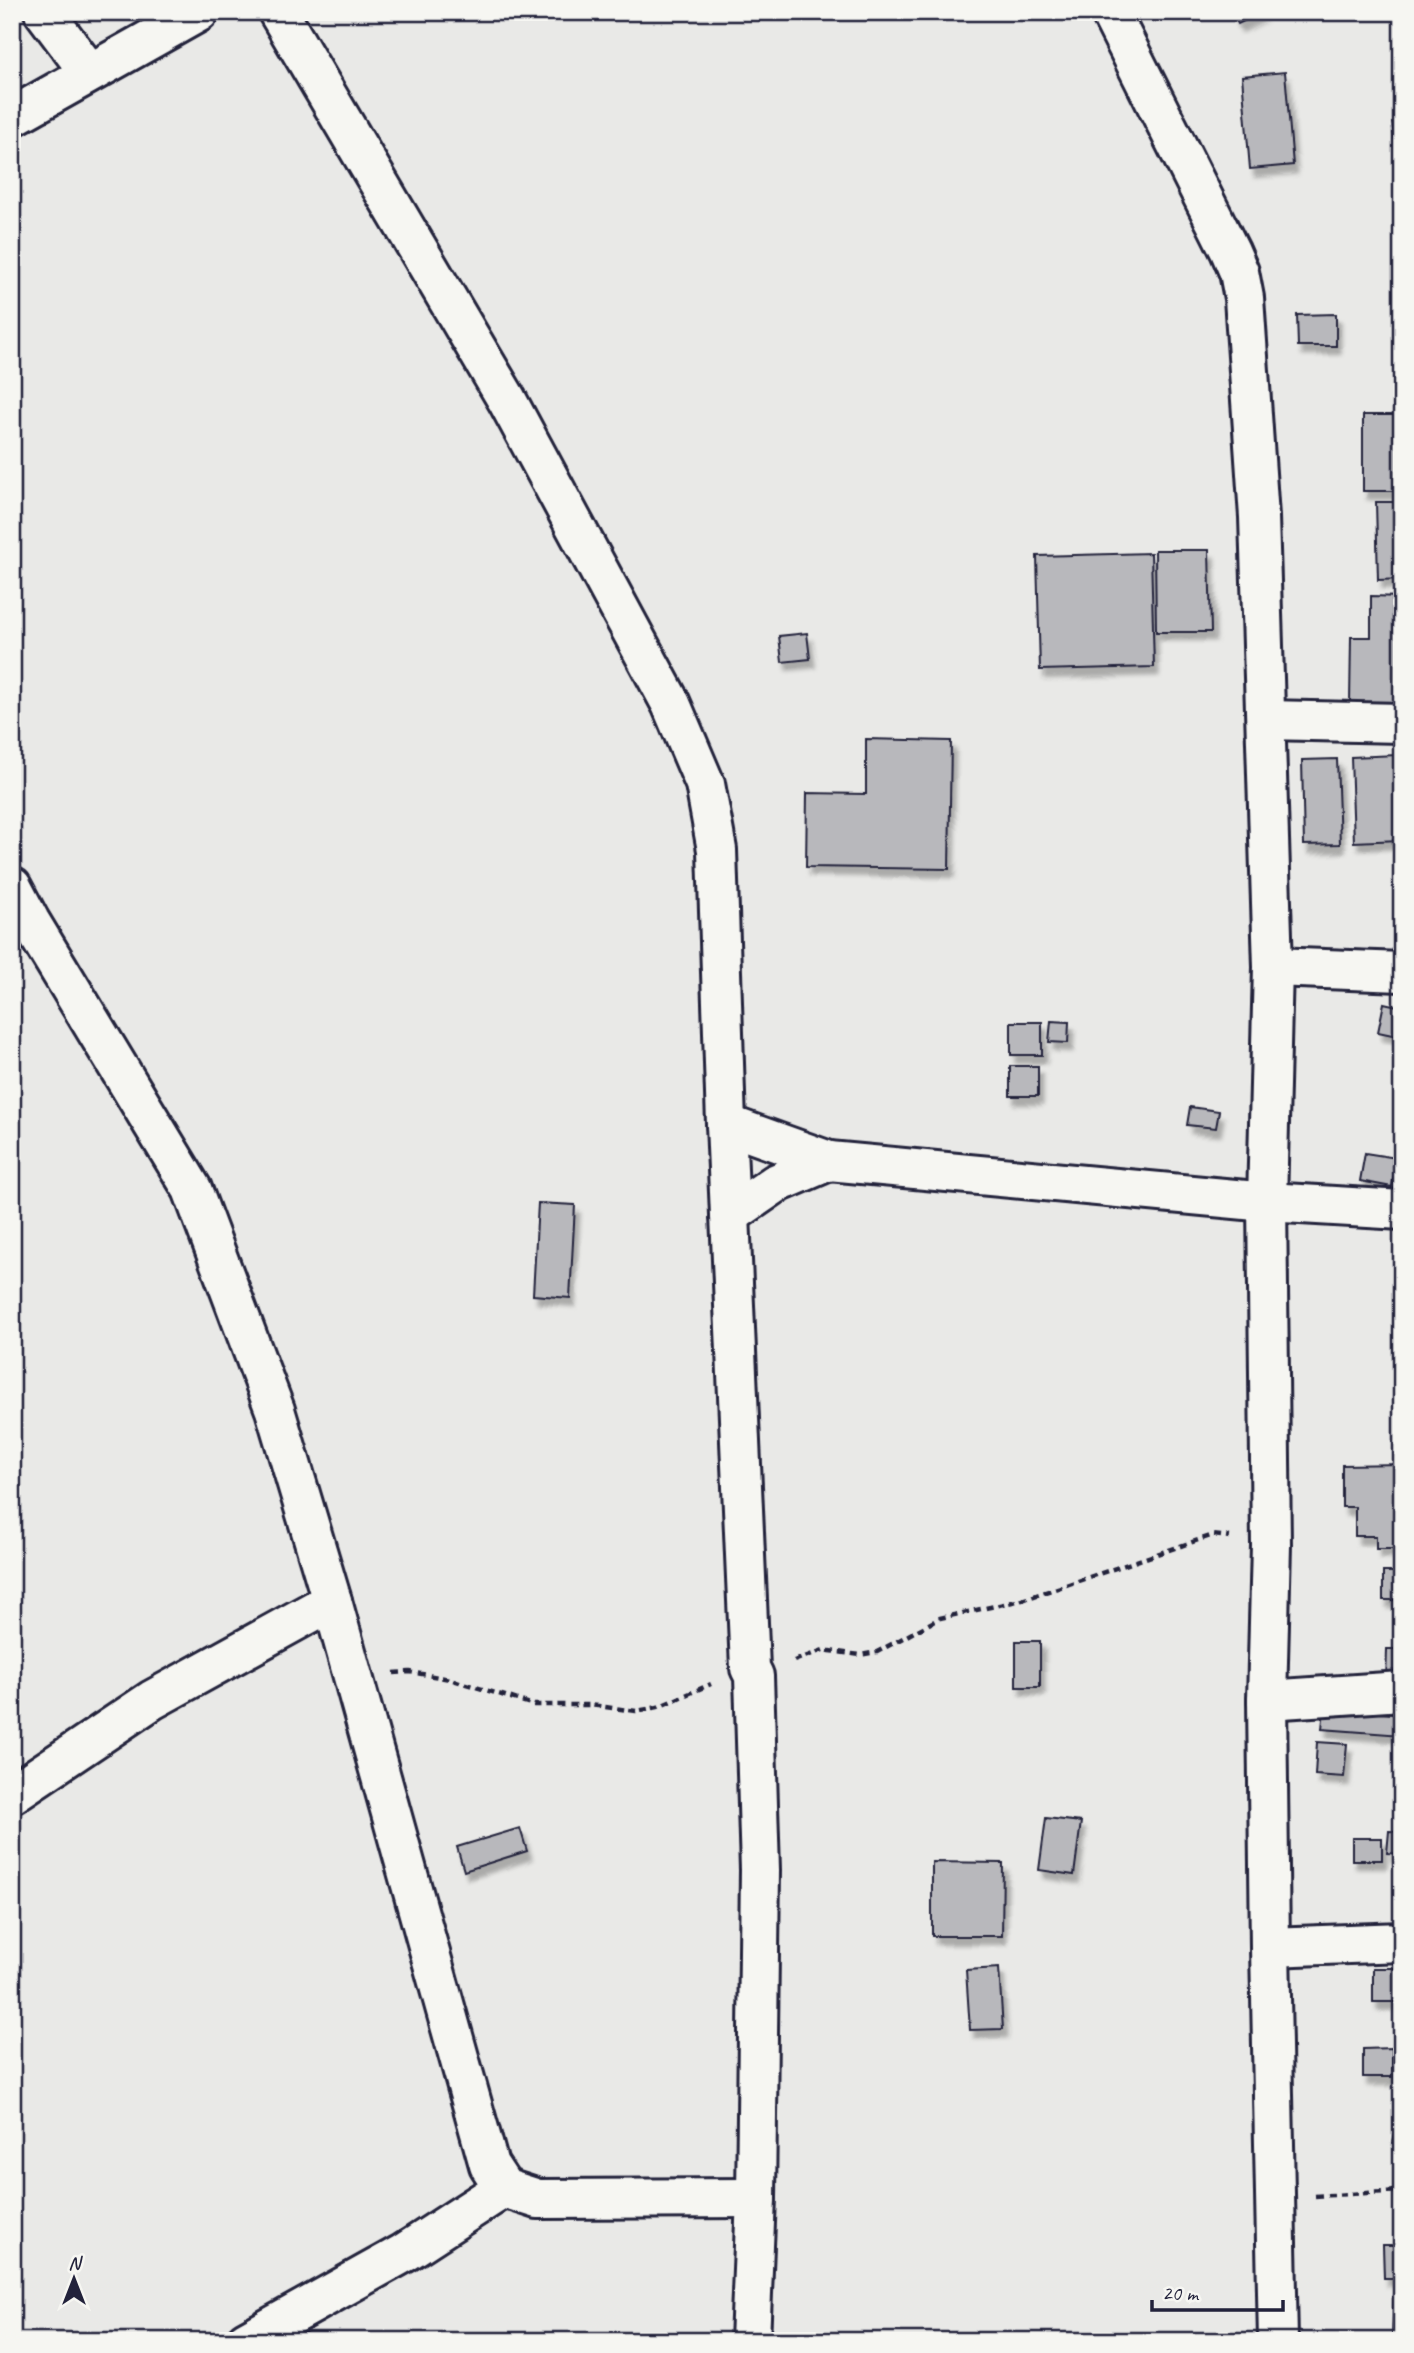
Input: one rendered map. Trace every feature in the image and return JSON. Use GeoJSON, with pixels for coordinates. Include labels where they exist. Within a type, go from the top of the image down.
{"type":"FeatureCollection","features":[{"type":"Feature","properties":{"kind":"street"},"geometry":{"type":"LineString","coordinates":[[44,12],[89,72]]}},
{"type":"Feature","properties":{"kind":"street"},"geometry":{"type":"LineString","coordinates":[[12,117],[199,12]]}},
{"type":"Feature","properties":{"kind":"street"},"geometry":{"type":"LineString","coordinates":[[278,12],[507,400],[671,704],[705,784],[717,850],[726,1124],[760,1870],[756,2198],[750,2341]]}},
{"type":"Feature","properties":{"kind":"street"},"geometry":{"type":"LineString","coordinates":[[1110,12],[1230,251],[1239,272],[1244,299],[1259,517],[1273,967],[1268,1202],[1271,1545],[1268,1700],[1278,2341]]}},
{"type":"Feature","properties":{"kind":"street"},"geometry":{"type":"LineString","coordinates":[[1266,720],[1402,723]]}},
{"type":"Feature","properties":{"kind":"street"},"geometry":{"type":"LineString","coordinates":[[12,887],[192,1189],[275,1410],[332,1601],[489,2165],[504,2188],[538,2199],[756,2198]]}},
{"type":"Feature","properties":{"kind":"street"},"geometry":{"type":"LineString","coordinates":[[1273,967],[1402,972]]}},
{"type":"Feature","properties":{"kind":"street"},"geometry":{"type":"LineString","coordinates":[[726,1124],[829,1161],[1268,1202],[1402,1210]]}},
{"type":"Feature","properties":{"kind":"street"},"geometry":{"type":"LineString","coordinates":[[730,1215],[775,1184],[829,1161]]}},
{"type":"Feature","properties":{"kind":"street"},"geometry":{"type":"LineString","coordinates":[[12,1794],[152,1700],[332,1601]]}},
{"type":"Feature","properties":{"kind":"street"},"geometry":{"type":"LineString","coordinates":[[1268,1700],[1402,1691]]}},
{"type":"Feature","properties":{"kind":"street"},"geometry":{"type":"LineString","coordinates":[[1270,1947],[1402,1942]]}},
{"type":"Feature","properties":{"kind":"street"},"geometry":{"type":"LineString","coordinates":[[246,2341],[404,2253],[504,2188]]}},
{"type":"Feature","properties":{"kind":"path"},"geometry":{"type":"LineString","coordinates":[[351,1676],[410,1672],[450,1679],[534,1705],[590,1705],[636,1711],[658,1707],[752,1672],[823,1650],[860,1655],[877,1652],[940,1618],[1022,1600],[1213,1535],[1271,1545]]}},
{"type":"Feature","properties":{"kind":"path"},"geometry":{"type":"LineString","coordinates":[[1275,2199],[1402,2190]]}},
{"type":"Feature","properties":{"kind":"building"},"geometry":{"type":"Polygon","coordinates":[[[1232,12],[1262,12],[1238,24],[1232,12]]]}},
{"type":"Feature","properties":{"kind":"building"},"geometry":{"type":"Polygon","coordinates":[[[1285,72],[1293,165],[1250,169],[1242,76],[1285,72]]]}},
{"type":"Feature","properties":{"kind":"building"},"geometry":{"type":"Polygon","coordinates":[[[1402,121],[1402,185],[1392,123],[1402,121]]]}},
{"type":"Feature","properties":{"kind":"building"},"geometry":{"type":"Polygon","coordinates":[[[1336,314],[1336,346],[1298,346],[1297,315],[1336,314]]]}},
{"type":"Feature","properties":{"kind":"building"},"geometry":{"type":"Polygon","coordinates":[[[1363,415],[1402,415],[1402,491],[1363,491],[1363,415]]]}},
{"type":"Feature","properties":{"kind":"building"},"geometry":{"type":"Polygon","coordinates":[[[1376,502],[1402,502],[1402,579],[1378,580],[1376,502]]]}},
{"type":"Feature","properties":{"kind":"building"},"geometry":{"type":"Polygon","coordinates":[[[1155,550],[1209,550],[1211,632],[1156,632],[1155,550]]]}},
{"type":"Feature","properties":{"kind":"building"},"geometry":{"type":"Polygon","coordinates":[[[1151,553],[1154,667],[1040,670],[1037,556],[1151,553]]]}},
{"type":"Feature","properties":{"kind":"building"},"geometry":{"type":"Polygon","coordinates":[[[1371,596],[1402,597],[1402,705],[1350,704],[1351,637],[1371,637],[1371,596]]]}},
{"type":"Feature","properties":{"kind":"building"},"geometry":{"type":"Polygon","coordinates":[[[807,633],[810,659],[782,662],[779,636],[807,633]]]}},
{"type":"Feature","properties":{"kind":"building"},"geometry":{"type":"Polygon","coordinates":[[[866,739],[951,741],[949,869],[806,867],[807,793],[866,794],[866,739]]]}},
{"type":"Feature","properties":{"kind":"building"},"geometry":{"type":"Polygon","coordinates":[[[1397,755],[1400,840],[1354,842],[1351,757],[1397,755]]]}},
{"type":"Feature","properties":{"kind":"building"},"geometry":{"type":"Polygon","coordinates":[[[1337,759],[1340,844],[1304,845],[1302,760],[1337,759]]]}},
{"type":"Feature","properties":{"kind":"building"},"geometry":{"type":"Polygon","coordinates":[[[1384,1003],[1402,1007],[1402,1037],[1378,1032],[1384,1003]]]}},
{"type":"Feature","properties":{"kind":"building"},"geometry":{"type":"Polygon","coordinates":[[[1051,1021],[1069,1022],[1068,1043],[1049,1042],[1051,1021]]]}},
{"type":"Feature","properties":{"kind":"building"},"geometry":{"type":"Polygon","coordinates":[[[1011,1022],[1042,1022],[1042,1055],[1011,1055],[1011,1022]]]}},
{"type":"Feature","properties":{"kind":"building"},"geometry":{"type":"Polygon","coordinates":[[[1010,1066],[1038,1066],[1038,1096],[1010,1096],[1010,1066]]]}},
{"type":"Feature","properties":{"kind":"building"},"geometry":{"type":"Polygon","coordinates":[[[1190,1107],[1219,1111],[1216,1128],[1187,1125],[1190,1107]]]}},
{"type":"Feature","properties":{"kind":"building"},"geometry":{"type":"Polygon","coordinates":[[[1365,1153],[1397,1158],[1392,1187],[1360,1181],[1365,1153]]]}},
{"type":"Feature","properties":{"kind":"building"},"geometry":{"type":"Polygon","coordinates":[[[538,1203],[575,1205],[570,1298],[533,1295],[538,1203]]]}},
{"type":"Feature","properties":{"kind":"building"},"geometry":{"type":"Polygon","coordinates":[[[1402,1464],[1402,1549],[1376,1549],[1376,1536],[1355,1536],[1355,1507],[1342,1507],[1342,1465],[1402,1464]]]}},
{"type":"Feature","properties":{"kind":"building"},"geometry":{"type":"Polygon","coordinates":[[[1383,1572],[1402,1572],[1402,1600],[1383,1600],[1383,1572]]]}},
{"type":"Feature","properties":{"kind":"building"},"geometry":{"type":"Polygon","coordinates":[[[1016,1641],[1040,1641],[1040,1687],[1016,1687],[1016,1641]]]}},
{"type":"Feature","properties":{"kind":"building"},"geometry":{"type":"Polygon","coordinates":[[[1387,1649],[1402,1649],[1402,1683],[1386,1682],[1387,1649]]]}},
{"type":"Feature","properties":{"kind":"building"},"geometry":{"type":"Polygon","coordinates":[[[1324,1708],[1402,1715],[1402,1735],[1322,1729],[1324,1708]]]}},
{"type":"Feature","properties":{"kind":"building"},"geometry":{"type":"Polygon","coordinates":[[[1317,1742],[1347,1744],[1344,1777],[1315,1775],[1317,1742]]]}},
{"type":"Feature","properties":{"kind":"building"},"geometry":{"type":"Polygon","coordinates":[[[1046,1818],[1081,1822],[1074,1875],[1039,1870],[1046,1818]]]}},
{"type":"Feature","properties":{"kind":"building"},"geometry":{"type":"Polygon","coordinates":[[[520,1828],[527,1851],[464,1871],[457,1847],[520,1828]]]}},
{"type":"Feature","properties":{"kind":"building"},"geometry":{"type":"Polygon","coordinates":[[[1389,1831],[1402,1832],[1402,1854],[1387,1853],[1389,1831]]]}},
{"type":"Feature","properties":{"kind":"building"},"geometry":{"type":"Polygon","coordinates":[[[1352,1838],[1382,1838],[1382,1860],[1352,1860],[1352,1838]]]}},
{"type":"Feature","properties":{"kind":"building"},"geometry":{"type":"Polygon","coordinates":[[[932,1862],[1003,1863],[1002,1936],[932,1936],[932,1862]]]}},
{"type":"Feature","properties":{"kind":"building"},"geometry":{"type":"Polygon","coordinates":[[[999,1968],[1003,2029],[970,2030],[966,1970],[999,1968]]]}},
{"type":"Feature","properties":{"kind":"building"},"geometry":{"type":"Polygon","coordinates":[[[1373,1968],[1402,1968],[1402,2002],[1373,2002],[1373,1968]]]}},
{"type":"Feature","properties":{"kind":"building"},"geometry":{"type":"Polygon","coordinates":[[[1392,2048],[1392,2077],[1363,2077],[1363,2049],[1392,2048]]]}},
{"type":"Feature","properties":{"kind":"building"},"geometry":{"type":"Polygon","coordinates":[[[1402,2097],[1402,2145],[1392,2143],[1402,2097]]]}},
{"type":"Feature","properties":{"kind":"building"},"geometry":{"type":"Polygon","coordinates":[[[1383,2245],[1402,2245],[1402,2278],[1384,2278],[1383,2245]]]}},
{"type":"Feature","properties":{"kind":"building"},"geometry":{"type":"Polygon","coordinates":[[[1394,2291],[1402,2291],[1402,2341],[1392,2341],[1394,2291]]]}}]}
